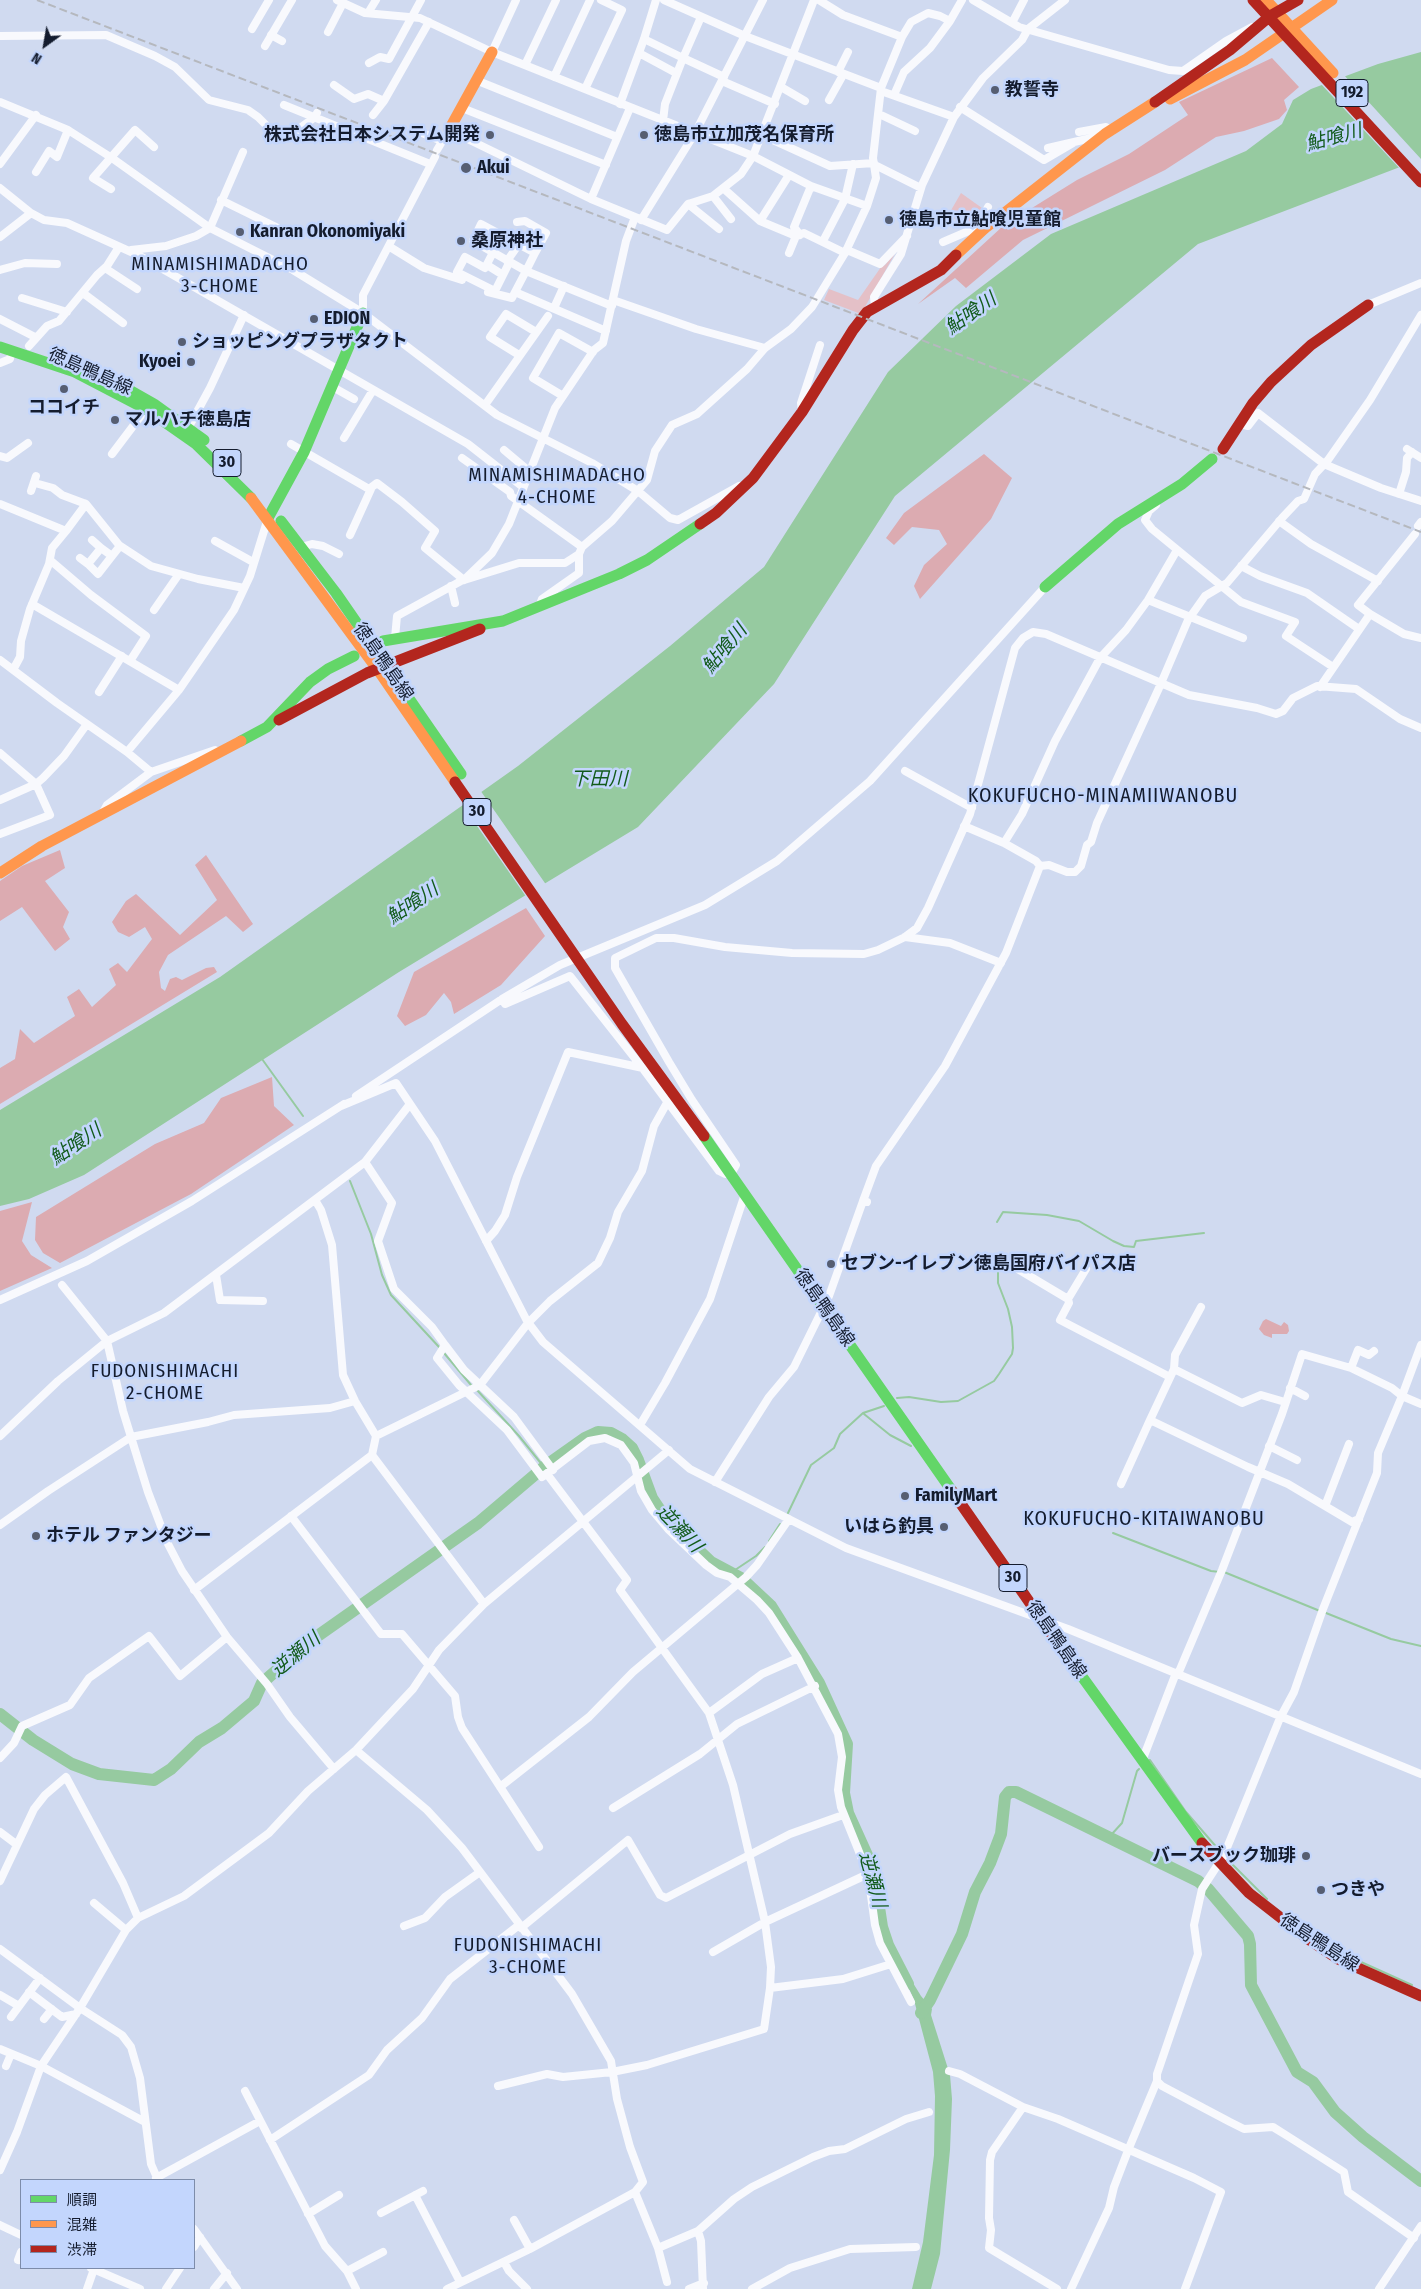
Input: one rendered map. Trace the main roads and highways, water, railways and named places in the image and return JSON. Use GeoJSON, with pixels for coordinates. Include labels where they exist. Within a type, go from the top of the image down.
{"type":"FeatureCollection","features":[{"type":"Feature","properties":{"kind":"main road","name":"192"},"geometry":{"type":"LineString","coordinates":[[1253,0],[1276,17],[1421,169]]}},
{"type":"Feature","properties":{"kind":"main road","name":"192"},"geometry":{"type":"LineString","coordinates":[[1266,0],[1276,17],[1421,182]]}},
{"type":"Feature","properties":{"kind":"main road"},"geometry":{"type":"LineString","coordinates":[[0,874],[42,846],[268,727],[383,669],[539,607],[647,560],[716,513],[753,478],[802,412],[852,330],[867,312],[940,270],[982,227],[1109,132],[1154,104],[1230,50],[1248,36],[1259,24],[1276,17],[1298,0]]}},
{"type":"Feature","properties":{"kind":"main road"},"geometry":{"type":"LineString","coordinates":[[1154,104],[1179,96],[1231,68],[1332,0]]}},
{"type":"Feature","properties":{"kind":"main road"},"geometry":{"type":"LineString","coordinates":[[449,130],[478,81],[492,52]]}},
{"type":"Feature","properties":{"kind":"main road"},"geometry":{"type":"LineString","coordinates":[[1223,449],[1253,403],[1271,382],[1311,345],[1368,305]]}},
{"type":"Feature","properties":{"kind":"main road"},"geometry":{"type":"LineString","coordinates":[[270,514],[304,452],[363,313]]}},
{"type":"Feature","properties":{"kind":"main road","name":"徳島鴨島線"},"geometry":{"type":"LineString","coordinates":[[0,338],[32,342],[128,388],[186,431]]}},
{"type":"Feature","properties":{"kind":"main road","name":"徳島鴨島線"},"geometry":{"type":"LineString","coordinates":[[0,347],[75,372],[208,444],[301,547],[383,669],[580,953],[615,998],[669,1096],[731,1174],[1190,1830],[1249,1893],[1308,1939],[1338,1959],[1370,1975],[1421,1996]]}},
{"type":"Feature","properties":{"kind":"main road"},"geometry":{"type":"LineString","coordinates":[[1045,587],[1118,524],[1182,484],[1212,458]]}},
{"type":"Feature","properties":{"kind":"main road","name":"徳島鴨島線"},"geometry":{"type":"LineString","coordinates":[[270,514],[383,669]]}},
{"type":"Feature","properties":{"kind":"main road"},"geometry":{"type":"LineString","coordinates":[[383,641],[503,621]]}},
{"type":"Feature","properties":{"kind":"main road"},"geometry":{"type":"LineString","coordinates":[[268,727],[318,675],[354,656]]}},
{"type":"Feature","properties":{"kind":"water","name":"下田川"},"geometry":{"type":"Polygon","coordinates":[[[1421,52],[1421,159],[1198,244],[895,496],[774,684],[638,827],[399,972],[84,1175],[29,1199],[0,1206],[0,1110],[220,977],[518,766],[670,646],[764,567],[888,372],[956,306],[1051,234],[1246,151],[1282,124],[1293,100],[1311,89],[1378,64],[1421,52]]]}},
{"type":"Feature","properties":{"kind":"water"},"geometry":{"type":"Polygon","coordinates":[[[891,1947],[921,1996],[932,2009],[931,2015],[950,2075],[952,2099],[950,2150],[940,2254],[931,2289],[912,2289],[923,2242],[934,2155],[935,2096],[933,2072],[914,2000],[891,1947]]]}},
{"type":"Feature","properties":{"kind":"waterway"},"geometry":{"type":"LineString","coordinates":[[262,1059],[303,1116]]}},
{"type":"Feature","properties":{"kind":"waterway"},"geometry":{"type":"LineString","coordinates":[[350,1181],[371,1234],[382,1275],[391,1295],[439,1347]]}},
{"type":"Feature","properties":{"kind":"waterway"},"geometry":{"type":"LineString","coordinates":[[997,1222],[1003,1212],[1047,1215],[1079,1221],[1113,1241],[1124,1246],[1134,1247],[1136,1241],[1204,1233]]}},
{"type":"Feature","properties":{"kind":"waterway"},"geometry":{"type":"LineString","coordinates":[[897,1398],[909,1397],[941,1402],[958,1401],[994,1381],[1012,1354],[1013,1348],[1012,1327],[1008,1309],[998,1283],[998,1263]]}},
{"type":"Feature","properties":{"kind":"waterway"},"geometry":{"type":"LineString","coordinates":[[444,1353],[471,1385]]}},
{"type":"Feature","properties":{"kind":"waterway"},"geometry":{"type":"LineString","coordinates":[[477,1390],[544,1467]]}},
{"type":"Feature","properties":{"kind":"waterway"},"geometry":{"type":"LineString","coordinates":[[788,1513],[811,1465],[834,1448],[840,1434],[863,1413],[884,1406]]}},
{"type":"Feature","properties":{"kind":"waterway"},"geometry":{"type":"LineString","coordinates":[[864,1414],[890,1435],[911,1446]]}},
{"type":"Feature","properties":{"kind":"waterway","name":"逆瀬川"},"geometry":{"type":"LineString","coordinates":[[0,1714],[33,1740],[72,1764],[99,1774],[154,1780],[171,1769],[199,1742],[222,1728],[254,1701],[262,1683],[309,1642],[478,1523],[544,1467],[585,1438],[598,1432],[611,1433],[622,1439],[632,1448],[652,1498],[666,1519],[711,1562],[741,1578],[771,1606],[819,1683],[847,1744],[844,1793],[848,1813],[871,1864],[882,1927],[888,1945],[908,1984]]}},
{"type":"Feature","properties":{"kind":"waterway"},"geometry":{"type":"LineString","coordinates":[[769,1541],[780,1524]]}},
{"type":"Feature","properties":{"kind":"waterway"},"geometry":{"type":"LineString","coordinates":[[1113,1533],[1211,1571],[1220,1572]]}},
{"type":"Feature","properties":{"kind":"waterway"},"geometry":{"type":"LineString","coordinates":[[732,1572],[756,1556],[765,1547]]}},
{"type":"Feature","properties":{"kind":"waterway"},"geometry":{"type":"LineString","coordinates":[[1224,1572],[1320,1611]]}},
{"type":"Feature","properties":{"kind":"waterway"},"geometry":{"type":"LineString","coordinates":[[1326,1613],[1391,1639],[1421,1646]]}},
{"type":"Feature","properties":{"kind":"waterway"},"geometry":{"type":"LineString","coordinates":[[1148,1761],[1150,1760],[1186,1812],[1219,1850]]}},
{"type":"Feature","properties":{"kind":"waterway"},"geometry":{"type":"LineString","coordinates":[[1105,1837],[1111,1835],[1122,1823],[1139,1769]]}},
{"type":"Feature","properties":{"kind":"waterway"},"geometry":{"type":"LineString","coordinates":[[921,2013],[930,2000],[962,1934],[975,1892],[990,1863],[1001,1834],[1005,1797],[1009,1792],[1016,1792],[1198,1881],[1208,1889],[1248,1936],[1250,1944],[1251,1985],[1297,2072],[1313,2082],[1335,2112],[1363,2137],[1421,2181]]}},
{"type":"Feature","properties":{"kind":"waterway"},"geometry":{"type":"LineString","coordinates":[[1228,1860],[1267,1899]]}},
{"type":"Feature","properties":{"kind":"waterway"},"geometry":{"type":"LineString","coordinates":[[1306,1930],[1350,1957],[1412,1985]]}},
{"type":"Feature","properties":{"kind":"railway"},"geometry":{"type":"LineString","coordinates":[[37,0],[1421,532]]}},
{"type":"Feature","properties":{"kind":"place","name":"教誓寺"},"geometry":{"type":"Point","coordinates":[995,90]}},
{"type":"Feature","properties":{"kind":"place","name":"株式会社日本システム開発"},"geometry":{"type":"Point","coordinates":[490,135]}},
{"type":"Feature","properties":{"kind":"place","name":"徳島市立加茂名保育所"},"geometry":{"type":"Point","coordinates":[644,135]}},
{"type":"Feature","properties":{"kind":"place","name":"Akui"},"geometry":{"type":"Point","coordinates":[466,168]}},
{"type":"Feature","properties":{"kind":"place","name":"徳島市立鮎喰児童館"},"geometry":{"type":"Point","coordinates":[889,220]}},
{"type":"Feature","properties":{"kind":"place","name":"Kanran Okonomiyaki"},"geometry":{"type":"Point","coordinates":[240,232]}},
{"type":"Feature","properties":{"kind":"place","name":"桑原神社"},"geometry":{"type":"Point","coordinates":[461,241]}},
{"type":"Feature","properties":{"kind":"place","name":"EDION"},"geometry":{"type":"Point","coordinates":[314,319]}},
{"type":"Feature","properties":{"kind":"place","name":"ショッピングプラザタクト"},"geometry":{"type":"Point","coordinates":[182,342]}},
{"type":"Feature","properties":{"kind":"place","name":"Kyoei"},"geometry":{"type":"Point","coordinates":[191,362]}},
{"type":"Feature","properties":{"kind":"place","name":"ココイチ"},"geometry":{"type":"Point","coordinates":[64,389]}},
{"type":"Feature","properties":{"kind":"place","name":"マルハチ徳島店"},"geometry":{"type":"Point","coordinates":[115,420]}},
{"type":"Feature","properties":{"kind":"place","name":"セブン-イレブン徳島国府バイパス店"},"geometry":{"type":"Point","coordinates":[831,1264]}},
{"type":"Feature","properties":{"kind":"place","name":"FamilyMart"},"geometry":{"type":"Point","coordinates":[905,1496]}},
{"type":"Feature","properties":{"kind":"place","name":"いはら釣具"},"geometry":{"type":"Point","coordinates":[944,1527]}},
{"type":"Feature","properties":{"kind":"place","name":"ホテル ファンタジー"},"geometry":{"type":"Point","coordinates":[36,1536]}},
{"type":"Feature","properties":{"kind":"place","name":"バースブック珈琲"},"geometry":{"type":"Point","coordinates":[1306,1856]}},
{"type":"Feature","properties":{"kind":"place","name":"つきや"},"geometry":{"type":"Point","coordinates":[1321,1890]}},
{"type":"Feature","properties":{"kind":"district","name":"MINAMISHIMADACHO 3-CHOME"},"geometry":{"type":"Point","coordinates":[220,276]}},
{"type":"Feature","properties":{"kind":"district","name":"MINAMISHIMADACHO 4-CHOME"},"geometry":{"type":"Point","coordinates":[557,487]}},
{"type":"Feature","properties":{"kind":"district","name":"KOKUFUCHO-MINAMIIWANOBU"},"geometry":{"type":"Point","coordinates":[1103,796]}},
{"type":"Feature","properties":{"kind":"district","name":"FUDONISHIMACHI 2-CHOME"},"geometry":{"type":"Point","coordinates":[165,1383]}},
{"type":"Feature","properties":{"kind":"district","name":"KOKUFUCHO-KITAIWANOBU"},"geometry":{"type":"Point","coordinates":[1144,1519]}},
{"type":"Feature","properties":{"kind":"district","name":"FUDONISHIMACHI 3-CHOME"},"geometry":{"type":"Point","coordinates":[528,1957]}},
{"type":"Feature","properties":{"kind":"water label","name":"鮎喰川"},"geometry":{"type":"Point","coordinates":[1334,138]}},
{"type":"Feature","properties":{"kind":"water label","name":"鮎喰川"},"geometry":{"type":"Point","coordinates":[971,314]}},
{"type":"Feature","properties":{"kind":"water label","name":"鮎喰川"},"geometry":{"type":"Point","coordinates":[725,649]}},
{"type":"Feature","properties":{"kind":"water label","name":"鮎喰川"},"geometry":{"type":"Point","coordinates":[413,904]}},
{"type":"Feature","properties":{"kind":"water label","name":"鮎喰川"},"geometry":{"type":"Point","coordinates":[76,1145]}}]}
